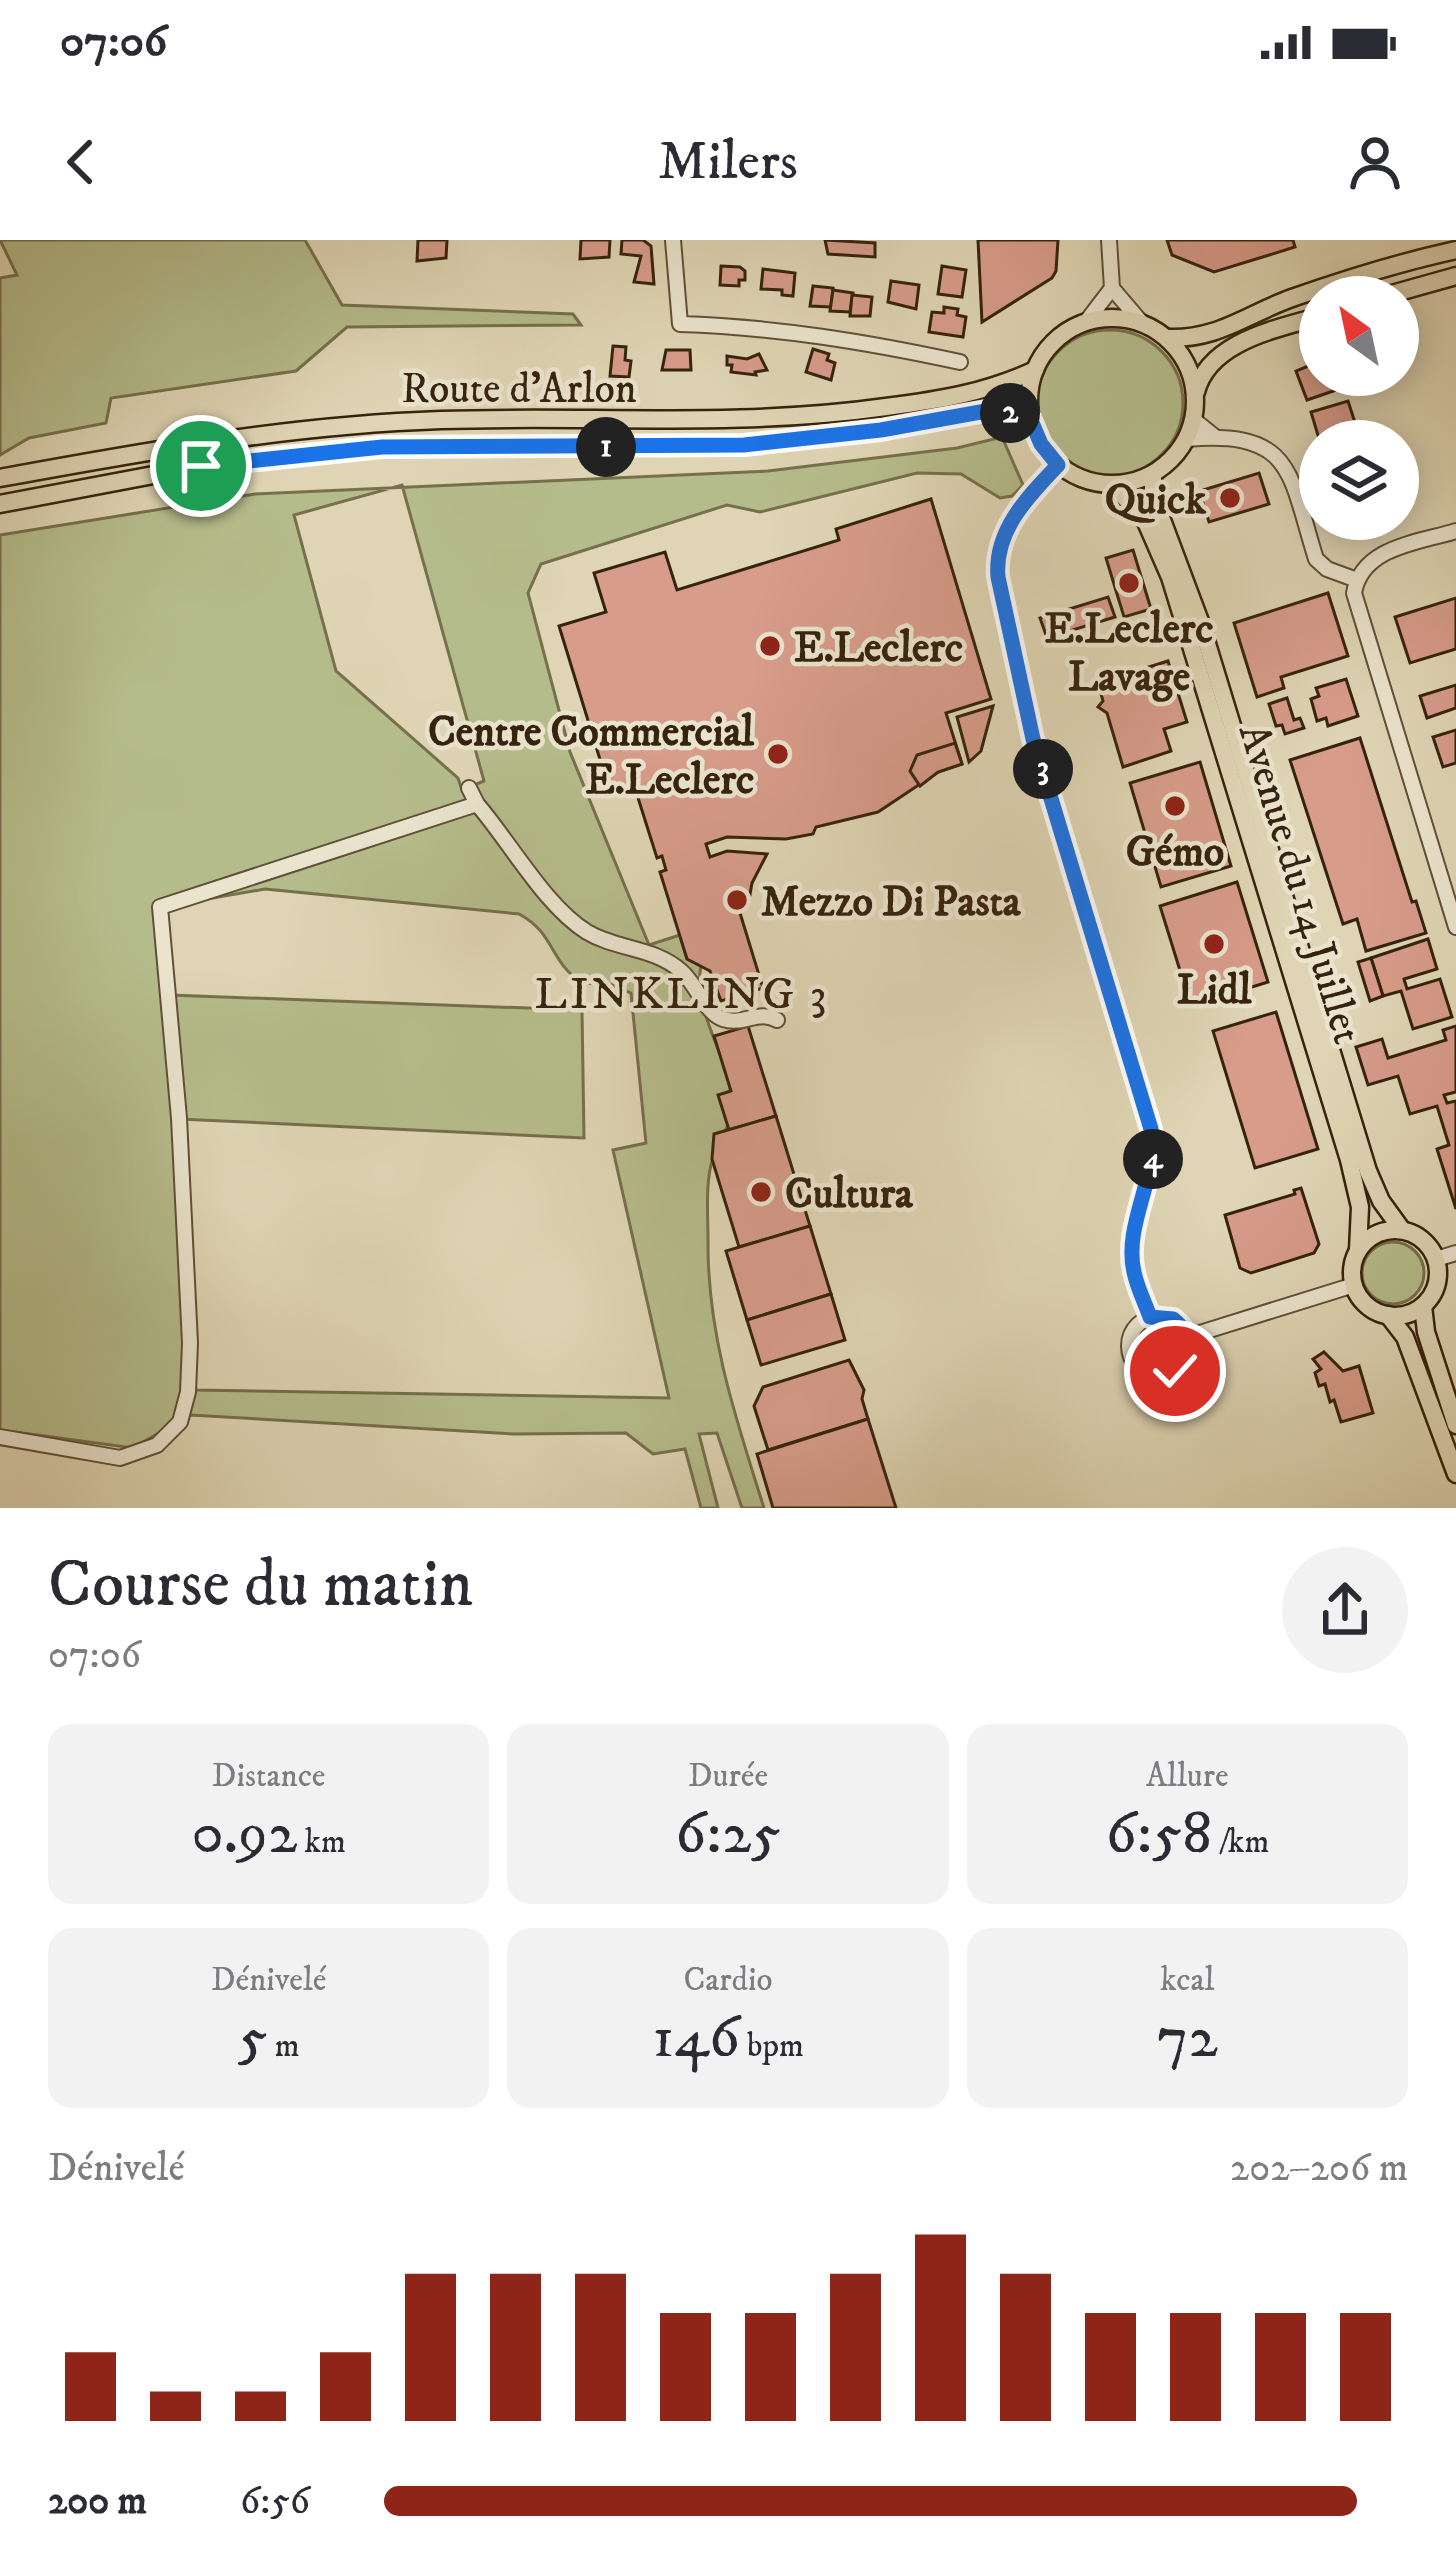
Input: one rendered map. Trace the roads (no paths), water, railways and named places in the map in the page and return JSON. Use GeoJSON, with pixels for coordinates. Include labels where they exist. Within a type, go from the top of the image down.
{"type":"FeatureCollection","features":[{"type":"Feature","properties":{"kind":"main road"},"geometry":{"type":"LineString","coordinates":[[1167,338],[1195,339],[1219,332],[1286,300],[1456,250]]}},
{"type":"Feature","properties":{"kind":"main road"},"geometry":{"type":"LineString","coordinates":[[1419,286],[1456,276]]}},
{"type":"Feature","properties":{"kind":"main road"},"geometry":{"type":"LineString","coordinates":[[1196,393],[1187,362],[1167,338],[1141,322],[1110,318],[1086,322],[1057,338],[1035,370],[1030,418],[1041,444],[1058,465],[1080,478],[1114,485],[1133,482],[1177,456],[1194,420],[1201,375],[1234,346],[1299,323]]}},
{"type":"Feature","properties":{"kind":"main road","name":"Route d'Arlon"},"geometry":{"type":"LineString","coordinates":[[0,478],[228,437],[343,424],[446,420],[691,423],[791,418],[994,389],[1035,370]]}},
{"type":"Feature","properties":{"kind":"main road","name":"Route d'Arlon"},"geometry":{"type":"LineString","coordinates":[[0,504],[201,466],[382,447],[744,445],[881,430],[997,409],[1030,418]]}},
{"type":"Feature","properties":{"kind":"main road","name":"Avenue du 14 Juillet"},"geometry":{"type":"LineString","coordinates":[[1153,474],[1159,515],[1184,570],[1368,1171],[1381,1201],[1402,1230]]}},
{"type":"Feature","properties":{"kind":"main road","name":"Avenue du 14 Juillet"},"geometry":{"type":"LineString","coordinates":[[1114,485],[1146,522],[1187,628],[1349,1160],[1360,1207],[1358,1250]]}},
{"type":"Feature","properties":{"kind":"main road"},"geometry":{"type":"LineString","coordinates":[[1388,1316],[1423,1306],[1437,1284],[1436,1259],[1423,1240],[1402,1230],[1377,1233],[1358,1250],[1353,1261],[1354,1285],[1366,1305],[1388,1316],[1405,1337],[1456,1474]]}},
{"type":"Feature","properties":{"kind":"main road"},"geometry":{"type":"LineString","coordinates":[[1423,1306],[1426,1332],[1456,1425]]}},
{"type":"Feature","properties":{"kind":"street"},"geometry":{"type":"LineString","coordinates":[[673,240],[680,324],[797,332],[960,362]]}},
{"type":"Feature","properties":{"kind":"street"},"geometry":{"type":"LineString","coordinates":[[1109,240],[1112,288],[1141,322]]}},
{"type":"Feature","properties":{"kind":"street"},"geometry":{"type":"LineString","coordinates":[[1086,322],[1112,288]]}},
{"type":"Feature","properties":{"kind":"street"},"geometry":{"type":"LineString","coordinates":[[1194,420],[1215,437]]}},
{"type":"Feature","properties":{"kind":"street"},"geometry":{"type":"LineString","coordinates":[[1187,440],[1215,437],[1271,449],[1286,465],[1316,559],[1327,569],[1357,580]]}},
{"type":"Feature","properties":{"kind":"street"},"geometry":{"type":"LineString","coordinates":[[1058,465],[1011,520],[998,550],[998,577],[1033,739],[1151,1129],[1155,1151],[1137,1223],[1132,1269],[1150,1317]]}},
{"type":"Feature","properties":{"kind":"street"},"geometry":{"type":"LineString","coordinates":[[1456,531],[1375,556],[1357,580],[1357,612],[1456,927]]}},
{"type":"Feature","properties":{"kind":"street"},"geometry":{"type":"LineString","coordinates":[[469,788],[562,911],[585,931],[614,945],[662,957],[697,986],[713,1013],[724,1019],[740,1021],[761,1014],[777,1020]]}},
{"type":"Feature","properties":{"kind":"street"},"geometry":{"type":"LineString","coordinates":[[0,1437],[120,1458],[157,1445],[180,1423],[188,1392],[190,1343],[180,1144],[160,907],[477,804]]}},
{"type":"Feature","properties":{"kind":"street"},"geometry":{"type":"LineString","coordinates":[[1436,1259],[1456,1253]]}},
{"type":"Feature","properties":{"kind":"street"},"geometry":{"type":"LineString","coordinates":[[1187,1336],[1354,1285]]}},
{"type":"Feature","properties":{"kind":"street"},"geometry":{"type":"LineString","coordinates":[[1150,1317],[1173,1319],[1187,1336],[1188,1354],[1175,1371],[1160,1376],[1142,1371],[1130,1355],[1130,1336],[1150,1317]]}},
{"type":"Feature","properties":{"kind":"place","name":"Quick"},"geometry":{"type":"Point","coordinates":[1230,498]}},
{"type":"Feature","properties":{"kind":"place","name":"E.Leclerc Lavage"},"geometry":{"type":"Point","coordinates":[1129,583]}},
{"type":"Feature","properties":{"kind":"place","name":"E.Leclerc"},"geometry":{"type":"Point","coordinates":[770,646]}},
{"type":"Feature","properties":{"kind":"place","name":"Centre Commercial E.Leclerc"},"geometry":{"type":"Point","coordinates":[778,754]}},
{"type":"Feature","properties":{"kind":"place","name":"Gémo"},"geometry":{"type":"Point","coordinates":[1175,806]}},
{"type":"Feature","properties":{"kind":"place","name":"Mezzo Di Pasta"},"geometry":{"type":"Point","coordinates":[737,900]}},
{"type":"Feature","properties":{"kind":"place","name":"Lidl"},"geometry":{"type":"Point","coordinates":[1214,944]}},
{"type":"Feature","properties":{"kind":"place","name":"Cultura"},"geometry":{"type":"Point","coordinates":[761,1192]}},
{"type":"Feature","properties":{"kind":"district","name":"LINKLING 3"},"geometry":{"type":"Point","coordinates":[682,992]}}]}
